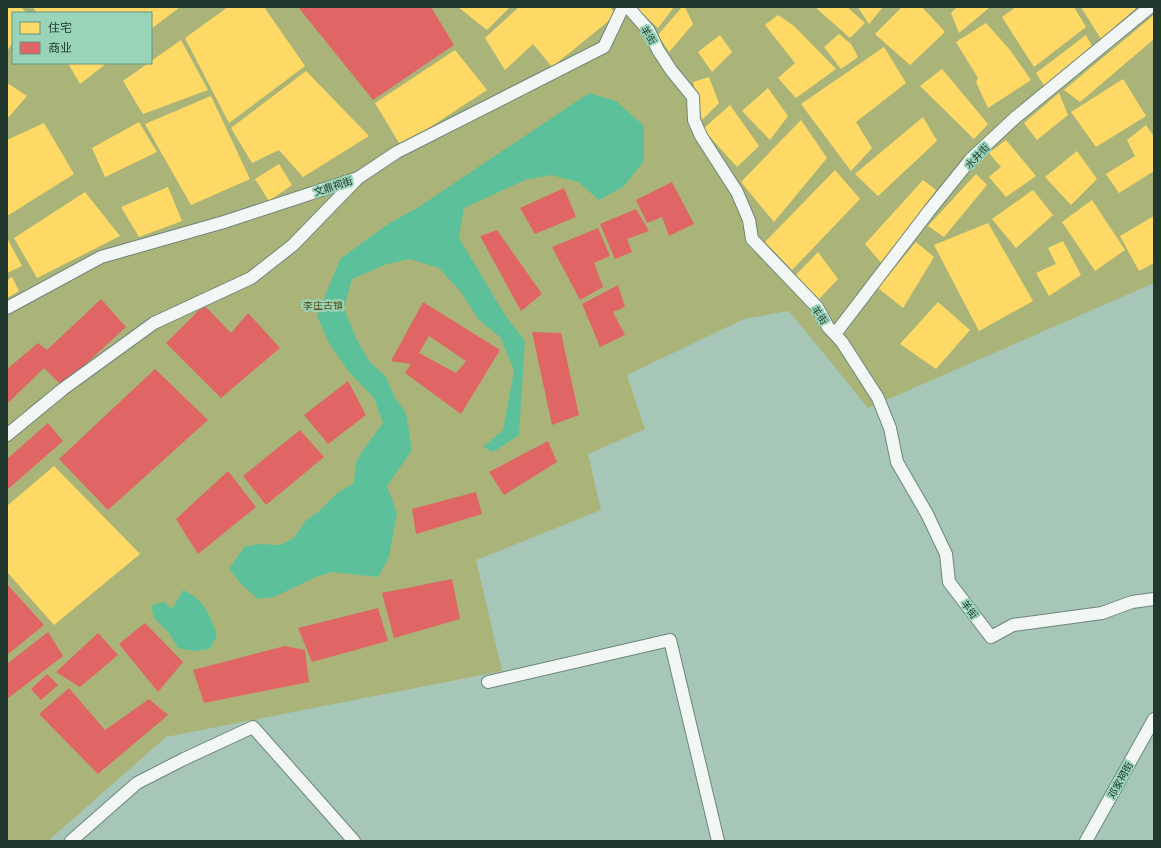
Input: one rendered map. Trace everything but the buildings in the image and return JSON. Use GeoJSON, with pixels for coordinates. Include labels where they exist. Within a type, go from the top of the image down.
{"type":"FeatureCollection","features":[{"type":"Feature","properties":{"kind":"lane","name":"文鼎祠街"},"geometry":{"type":"LineString","coordinates":[[7,308],[101,257],[224,222],[358,178],[397,152],[604,47],[623,7]]}},
{"type":"Feature","properties":{"kind":"lane","name":"羊街"},"geometry":{"type":"LineString","coordinates":[[628,7],[649,31],[658,50],[671,70],[693,97],[694,120],[701,136],[737,192],[750,220],[752,239],[817,307],[828,327],[842,342],[878,398],[890,428],[897,462],[927,514],[946,554],[949,582],[992,637],[1013,625],[1102,613],[1132,602],[1154,599]]}},
{"type":"Feature","properties":{"kind":"lane","name":"水井街"},"geometry":{"type":"LineString","coordinates":[[835,334],[929,211],[971,159],[1016,117],[1150,7]]}},
{"type":"Feature","properties":{"kind":"lane"},"geometry":{"type":"LineString","coordinates":[[7,435],[63,389],[154,323],[251,278],[293,245],[358,178]]}},
{"type":"Feature","properties":{"kind":"lane"},"geometry":{"type":"LineString","coordinates":[[488,682],[670,640],[718,841]]}},
{"type":"Feature","properties":{"kind":"lane","name":"邓家祠街"},"geometry":{"type":"LineString","coordinates":[[1086,841],[1154,719]]}},
{"type":"Feature","properties":{"kind":"lane"},"geometry":{"type":"LineString","coordinates":[[71,841],[137,783],[184,758],[253,728],[354,841]]}},
{"type":"Feature","properties":{"kind":"green space","name":"李庄古镇"},"geometry":{"type":"Polygon","coordinates":[[[7,7],[1154,7],[1154,283],[868,408],[789,311],[744,319],[627,375],[645,429],[588,454],[601,510],[476,560],[502,671],[166,737],[48,841],[7,841],[7,7]]]}},
{"type":"Feature","properties":{"kind":"shaded area"},"geometry":{"type":"Polygon","coordinates":[[[589,93],[616,101],[644,126],[644,161],[623,187],[599,200],[578,182],[551,175],[525,180],[464,208],[459,238],[505,315],[525,341],[519,435],[493,452],[483,447],[503,430],[514,371],[501,338],[478,319],[461,292],[439,268],[410,259],[387,264],[352,279],[344,308],[356,338],[369,361],[386,377],[395,398],[406,413],[412,450],[387,486],[397,513],[389,557],[378,577],[332,572],[316,577],[274,597],[258,599],[243,586],[229,569],[244,547],[259,544],[280,545],[294,538],[306,520],[316,514],[337,493],[354,483],[356,463],[363,450],[383,423],[374,398],[349,372],[330,345],[317,316],[340,259],[388,224],[417,208],[589,93]]]}},
{"type":"Feature","properties":{"kind":"shaded area"},"geometry":{"type":"Polygon","coordinates":[[[183,590],[196,598],[209,614],[217,635],[210,649],[194,651],[178,648],[169,633],[154,618],[151,605],[164,602],[172,609],[183,590]]]}}]}
